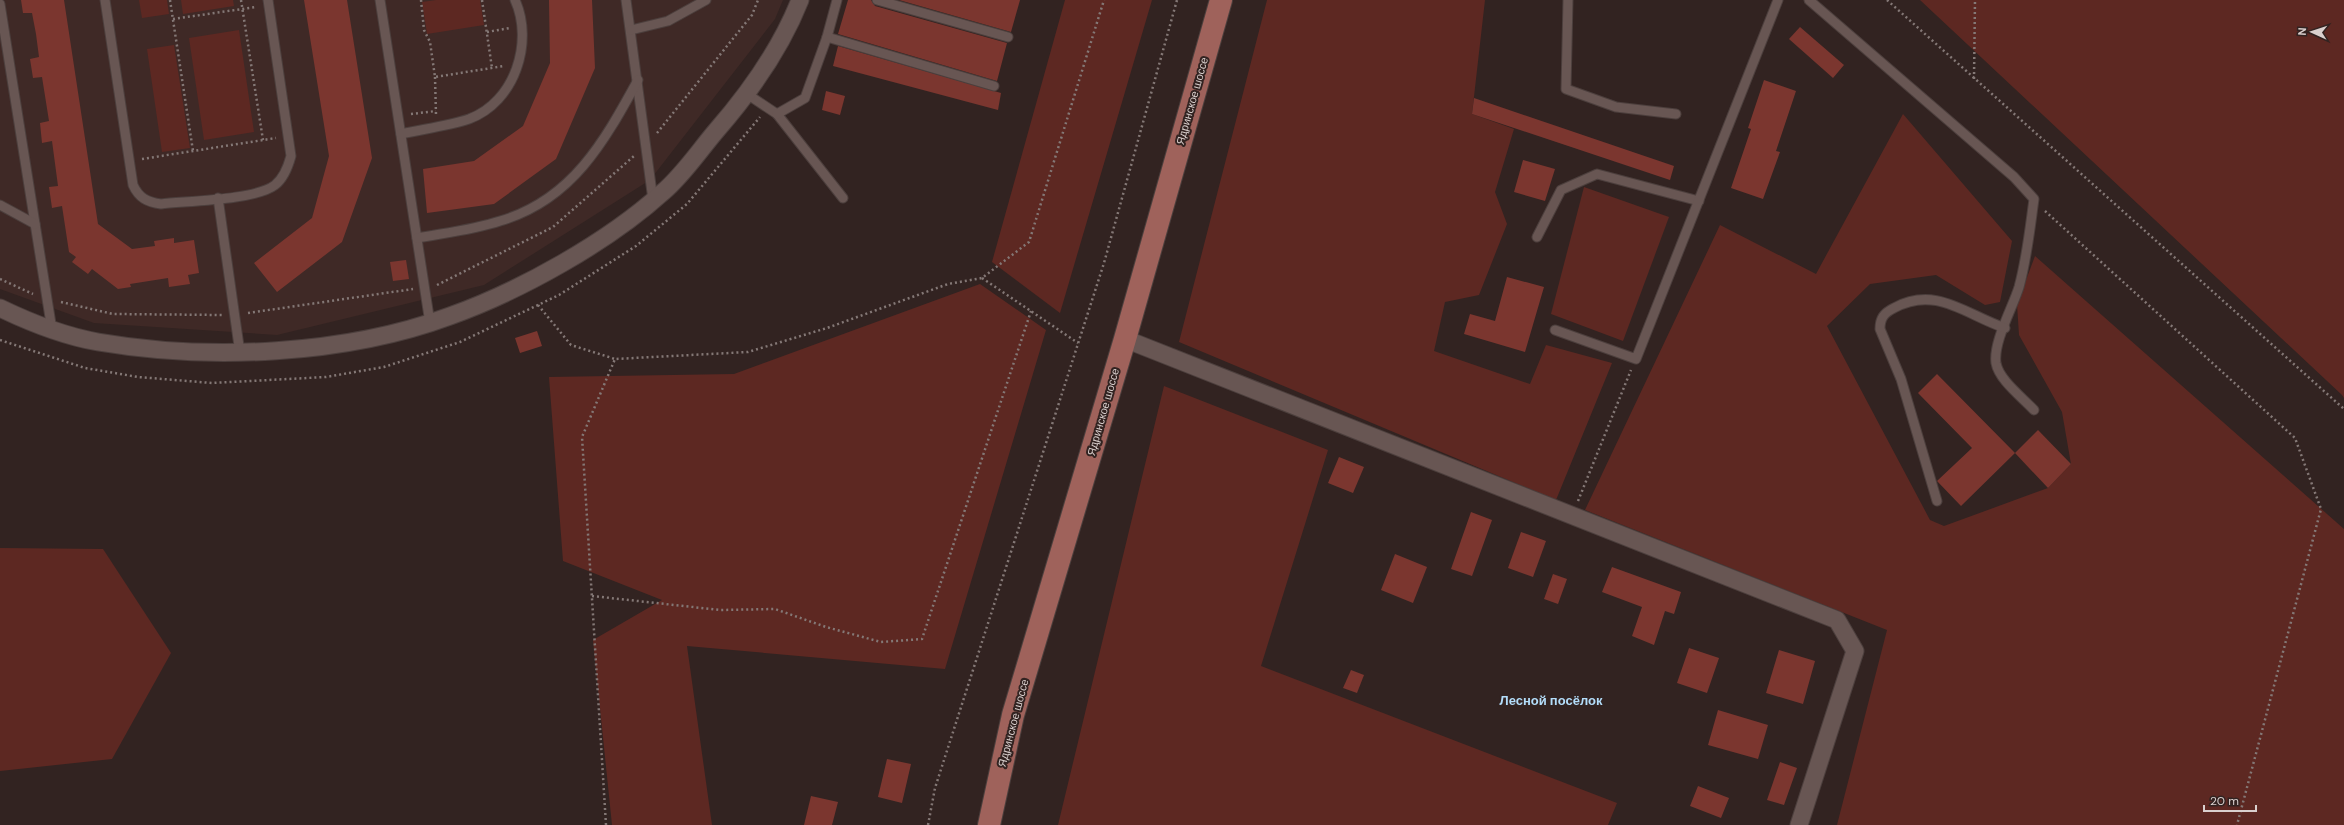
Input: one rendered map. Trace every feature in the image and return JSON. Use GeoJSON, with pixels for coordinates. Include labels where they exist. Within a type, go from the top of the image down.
{"type":"FeatureCollection","features":[{"type":"Feature","properties":{"kind":"main road","name":"Ядринское шоссе"},"geometry":{"type":"LineString","coordinates":[[989,825],[1013,715],[1125,339],[1221,0]]}},
{"type":"Feature","properties":{"kind":"street"},"geometry":{"type":"LineString","coordinates":[[0,308],[52,330],[97,342],[148,349],[240,353],[304,348],[369,338],[430,323],[451,316],[533,279],[621,226],[665,191],[747,94],[792,22],[800,0]]}},
{"type":"Feature","properties":{"kind":"street"},"geometry":{"type":"LineString","coordinates":[[1125,339],[1837,620],[1855,651],[1799,825]]}},
{"type":"Feature","properties":{"kind":"lane"},"geometry":{"type":"LineString","coordinates":[[105,0],[133,184],[137,192],[150,203],[161,204],[246,195],[267,190],[275,185],[287,170],[291,156],[269,2]]}},
{"type":"Feature","properties":{"kind":"lane"},"geometry":{"type":"LineString","coordinates":[[380,0],[430,323]]}},
{"type":"Feature","properties":{"kind":"lane"},"geometry":{"type":"LineString","coordinates":[[401,134],[469,119],[490,105],[503,92],[518,64],[522,50],[522,26],[515,0]]}},
{"type":"Feature","properties":{"kind":"lane"},"geometry":{"type":"LineString","coordinates":[[626,0],[653,200]]}},
{"type":"Feature","properties":{"kind":"lane"},"geometry":{"type":"LineString","coordinates":[[631,30],[668,21],[706,0]]}},
{"type":"Feature","properties":{"kind":"lane"},"geometry":{"type":"LineString","coordinates":[[777,114],[805,98],[827,37],[837,0]]}},
{"type":"Feature","properties":{"kind":"lane"},"geometry":{"type":"LineString","coordinates":[[877,0],[1008,38]]}},
{"type":"Feature","properties":{"kind":"lane"},"geometry":{"type":"LineString","coordinates":[[1568,0],[1566,89],[1616,107],[1676,114]]}},
{"type":"Feature","properties":{"kind":"lane"},"geometry":{"type":"LineString","coordinates":[[1555,330],[1636,359],[1778,0]]}},
{"type":"Feature","properties":{"kind":"lane"},"geometry":{"type":"LineString","coordinates":[[1809,0],[2014,177],[2034,199],[2027,250],[2019,287],[1997,348],[1996,362],[1999,372],[2034,410]]}},
{"type":"Feature","properties":{"kind":"lane"},"geometry":{"type":"LineString","coordinates":[[0,4],[52,330]]}},
{"type":"Feature","properties":{"kind":"lane"},"geometry":{"type":"LineString","coordinates":[[827,37],[994,86]]}},
{"type":"Feature","properties":{"kind":"lane"},"geometry":{"type":"LineString","coordinates":[[416,238],[500,222],[531,209],[560,190],[594,155],[638,80]]}},
{"type":"Feature","properties":{"kind":"lane"},"geometry":{"type":"LineString","coordinates":[[747,94],[777,114],[843,198]]}},
{"type":"Feature","properties":{"kind":"lane"},"geometry":{"type":"LineString","coordinates":[[1536,237],[1562,190],[1597,174],[1699,201]]}},
{"type":"Feature","properties":{"kind":"lane"},"geometry":{"type":"LineString","coordinates":[[218,198],[240,353]]}},
{"type":"Feature","properties":{"kind":"lane"},"geometry":{"type":"LineString","coordinates":[[0,205],[35,224]]}},
{"type":"Feature","properties":{"kind":"lane"},"geometry":{"type":"LineString","coordinates":[[1937,501],[1901,379],[1880,329],[1880,322],[1885,313],[1901,305],[1919,300],[1942,301],[1958,306],[1982,320],[2004,328]]}},
{"type":"Feature","properties":{"kind":"path"},"geometry":{"type":"LineString","coordinates":[[170,0],[193,151]]}},
{"type":"Feature","properties":{"kind":"path"},"geometry":{"type":"LineString","coordinates":[[241,0],[263,140]]}},
{"type":"Feature","properties":{"kind":"path"},"geometry":{"type":"LineString","coordinates":[[421,0],[424,30],[430,42],[435,77],[436,126]]}},
{"type":"Feature","properties":{"kind":"path"},"geometry":{"type":"LineString","coordinates":[[482,0],[492,68]]}},
{"type":"Feature","properties":{"kind":"path"},"geometry":{"type":"LineString","coordinates":[[538,305],[571,345],[615,359],[748,352],[827,328],[948,284],[982,278],[1029,242],[1104,0]]}},
{"type":"Feature","properties":{"kind":"path"},"geometry":{"type":"LineString","coordinates":[[928,825],[935,788],[1104,263],[1177,0]]}},
{"type":"Feature","properties":{"kind":"path"},"geometry":{"type":"LineString","coordinates":[[1887,0],[2344,409]]}},
{"type":"Feature","properties":{"kind":"path"},"geometry":{"type":"LineString","coordinates":[[1974,79],[1975,0]]}},
{"type":"Feature","properties":{"kind":"path"},"geometry":{"type":"LineString","coordinates":[[173,19],[242,9],[269,2]]}},
{"type":"Feature","properties":{"kind":"path"},"geometry":{"type":"LineString","coordinates":[[487,32],[522,26]]}},
{"type":"Feature","properties":{"kind":"path"},"geometry":{"type":"LineString","coordinates":[[435,77],[518,64]]}},
{"type":"Feature","properties":{"kind":"path"},"geometry":{"type":"LineString","coordinates":[[398,116],[436,110]]}},
{"type":"Feature","properties":{"kind":"path"},"geometry":{"type":"LineString","coordinates":[[130,161],[288,136]]}},
{"type":"Feature","properties":{"kind":"path"},"geometry":{"type":"LineString","coordinates":[[2034,199],[2295,438],[2321,509],[2237,825]]}},
{"type":"Feature","properties":{"kind":"path"},"geometry":{"type":"LineString","coordinates":[[982,278],[1078,343]]}},
{"type":"Feature","properties":{"kind":"path"},"geometry":{"type":"LineString","coordinates":[[592,596],[720,610],[774,609],[826,627],[881,642],[922,639],[1031,311]]}},
{"type":"Feature","properties":{"kind":"path"},"geometry":{"type":"LineString","coordinates":[[606,825],[582,437],[615,359]]}},
{"type":"Feature","properties":{"kind":"path"},"geometry":{"type":"LineString","coordinates":[[1572,515],[1636,359]]}},
{"type":"Feature","properties":{"kind":"shaded area"},"geometry":{"type":"Polygon","coordinates":[[[0,0],[783,0],[775,19],[650,180],[484,285],[277,335],[94,323],[0,289],[0,0]]]}},
{"type":"Feature","properties":{"kind":"shaded area"},"geometry":{"type":"Polygon","coordinates":[[[139,0],[167,0],[169,14],[142,18],[139,0]]]}},
{"type":"Feature","properties":{"kind":"shaded area"},"geometry":{"type":"Polygon","coordinates":[[[181,0],[233,0],[234,6],[183,14],[181,0]]]}},
{"type":"Feature","properties":{"kind":"shaded area"},"geometry":{"type":"Polygon","coordinates":[[[436,0],[480,0],[484,25],[427,34],[422,2],[436,0]]]}},
{"type":"Feature","properties":{"kind":"shaded area"},"geometry":{"type":"Polygon","coordinates":[[[1065,0],[1152,0],[1060,313],[992,262],[1065,0]]]}},
{"type":"Feature","properties":{"kind":"shaded area"},"geometry":{"type":"Polygon","coordinates":[[[1267,0],[1485,0],[1472,114],[1514,129],[1495,192],[1507,224],[1479,295],[1445,302],[1434,351],[1530,384],[1546,345],[1612,363],[1556,500],[1179,342],[1267,0]]]}},
{"type":"Feature","properties":{"kind":"shaded area"},"geometry":{"type":"Polygon","coordinates":[[[1920,0],[2344,0],[2344,398],[2342,395],[1920,0]]]}},
{"type":"Feature","properties":{"kind":"shaded area"},"geometry":{"type":"Polygon","coordinates":[[[239,30],[254,132],[204,140],[189,38],[239,30]]]}},
{"type":"Feature","properties":{"kind":"shaded area"},"geometry":{"type":"Polygon","coordinates":[[[174,45],[190,148],[162,152],[147,49],[174,45]]]}},
{"type":"Feature","properties":{"kind":"shaded area"},"geometry":{"type":"Polygon","coordinates":[[[1903,114],[2012,241],[2000,302],[1985,305],[1936,275],[1870,284],[1827,326],[1930,520],[1944,526],[2048,488],[2071,464],[2062,412],[2019,335],[2017,304],[2035,256],[2344,529],[2344,825],[1837,825],[1887,630],[1585,510],[1720,225],[1816,274],[1903,114]]]}},
{"type":"Feature","properties":{"kind":"shaded area"},"geometry":{"type":"Polygon","coordinates":[[[1584,187],[1669,217],[1623,341],[1551,314],[1584,187]]]}},
{"type":"Feature","properties":{"kind":"shaded area"},"geometry":{"type":"Polygon","coordinates":[[[980,284],[1046,330],[945,669],[687,646],[712,825],[612,825],[593,640],[662,600],[563,561],[549,377],[734,374],[980,284]]]}},
{"type":"Feature","properties":{"kind":"shaded area"},"geometry":{"type":"Polygon","coordinates":[[[1164,386],[1328,450],[1261,666],[1617,803],[1608,825],[1058,825],[1164,386]]]}},
{"type":"Feature","properties":{"kind":"shaded area"},"geometry":{"type":"Polygon","coordinates":[[[0,548],[103,549],[171,653],[112,759],[0,771],[0,548]]]}},
{"type":"Feature","properties":{"kind":"building"},"geometry":{"type":"Polygon","coordinates":[[[21,0],[64,0],[98,224],[132,249],[155,246],[154,241],[174,238],[174,243],[194,240],[199,273],[188,275],[190,284],[169,287],[168,278],[130,284],[131,287],[118,289],[92,269],[88,274],[72,262],[76,257],[69,252],[62,206],[52,208],[49,187],[58,186],[52,141],[42,143],[40,123],[49,121],[42,77],[33,78],[30,59],[39,57],[32,13],[23,13],[21,0]]]}},
{"type":"Feature","properties":{"kind":"building"},"geometry":{"type":"Polygon","coordinates":[[[304,0],[347,0],[372,158],[342,242],[277,292],[254,263],[312,218],[329,156],[304,0]]]}},
{"type":"Feature","properties":{"kind":"building"},"geometry":{"type":"Polygon","coordinates":[[[549,0],[592,0],[595,68],[556,159],[494,204],[427,213],[423,169],[474,161],[523,126],[550,63],[549,0]]]}},
{"type":"Feature","properties":{"kind":"building"},"geometry":{"type":"Polygon","coordinates":[[[848,0],[871,0],[875,6],[1007,43],[997,81],[838,34],[848,0]]]}},
{"type":"Feature","properties":{"kind":"building"},"geometry":{"type":"Polygon","coordinates":[[[899,0],[1020,0],[1011,32],[899,0]]]}},
{"type":"Feature","properties":{"kind":"building"},"geometry":{"type":"Polygon","coordinates":[[[1800,27],[1844,65],[1833,78],[1789,39],[1800,27]]]}},
{"type":"Feature","properties":{"kind":"building"},"geometry":{"type":"Polygon","coordinates":[[[838,46],[1001,93],[998,110],[833,66],[838,46]]]}},
{"type":"Feature","properties":{"kind":"building"},"geometry":{"type":"Polygon","coordinates":[[[1764,80],[1796,91],[1776,151],[1780,152],[1763,199],[1731,188],[1751,129],[1748,128],[1764,80]]]}},
{"type":"Feature","properties":{"kind":"building"},"geometry":{"type":"Polygon","coordinates":[[[826,91],[845,96],[840,115],[822,110],[826,91]]]}},
{"type":"Feature","properties":{"kind":"building"},"geometry":{"type":"Polygon","coordinates":[[[1474,98],[1674,166],[1670,180],[1472,114],[1474,98]]]}},
{"type":"Feature","properties":{"kind":"building"},"geometry":{"type":"Polygon","coordinates":[[[1523,160],[1555,169],[1545,201],[1514,192],[1523,160]]]}},
{"type":"Feature","properties":{"kind":"building"},"geometry":{"type":"Polygon","coordinates":[[[406,260],[409,279],[393,281],[390,262],[406,260]]]}},
{"type":"Feature","properties":{"kind":"building"},"geometry":{"type":"Polygon","coordinates":[[[1507,277],[1544,287],[1525,352],[1464,334],[1470,314],[1495,321],[1507,277]]]}},
{"type":"Feature","properties":{"kind":"building"},"geometry":{"type":"Polygon","coordinates":[[[537,331],[542,346],[520,353],[515,338],[537,331]]]}},
{"type":"Feature","properties":{"kind":"building"},"geometry":{"type":"Polygon","coordinates":[[[1937,374],[2015,453],[1961,506],[1937,481],[1972,448],[1918,393],[1937,374]]]}},
{"type":"Feature","properties":{"kind":"building"},"geometry":{"type":"Polygon","coordinates":[[[2038,430],[2071,464],[2048,488],[2015,453],[2038,430]]]}},
{"type":"Feature","properties":{"kind":"building"},"geometry":{"type":"Polygon","coordinates":[[[1339,457],[1364,467],[1353,493],[1328,483],[1339,457]]]}},
{"type":"Feature","properties":{"kind":"building"},"geometry":{"type":"Polygon","coordinates":[[[1471,512],[1492,520],[1472,576],[1451,569],[1471,512]]]}},
{"type":"Feature","properties":{"kind":"building"},"geometry":{"type":"Polygon","coordinates":[[[1521,532],[1546,541],[1533,577],[1508,568],[1521,532]]]}},
{"type":"Feature","properties":{"kind":"building"},"geometry":{"type":"Polygon","coordinates":[[[1395,554],[1427,567],[1413,603],[1381,590],[1395,554]]]}},
{"type":"Feature","properties":{"kind":"building"},"geometry":{"type":"Polygon","coordinates":[[[1612,567],[1681,592],[1674,614],[1665,611],[1654,645],[1632,636],[1642,607],[1602,592],[1612,567]]]}},
{"type":"Feature","properties":{"kind":"building"},"geometry":{"type":"Polygon","coordinates":[[[1553,574],[1567,579],[1558,604],[1544,599],[1553,574]]]}},
{"type":"Feature","properties":{"kind":"building"},"geometry":{"type":"Polygon","coordinates":[[[1689,648],[1719,658],[1707,693],[1677,683],[1689,648]]]}},
{"type":"Feature","properties":{"kind":"building"},"geometry":{"type":"Polygon","coordinates":[[[1779,650],[1815,661],[1803,704],[1766,693],[1779,650]]]}},
{"type":"Feature","properties":{"kind":"building"},"geometry":{"type":"Polygon","coordinates":[[[1351,670],[1364,675],[1357,693],[1343,688],[1351,670]]]}},
{"type":"Feature","properties":{"kind":"building"},"geometry":{"type":"Polygon","coordinates":[[[1718,710],[1768,725],[1758,759],[1708,745],[1718,710]]]}},
{"type":"Feature","properties":{"kind":"building"},"geometry":{"type":"Polygon","coordinates":[[[887,759],[911,764],[902,803],[878,797],[887,759]]]}},
{"type":"Feature","properties":{"kind":"building"},"geometry":{"type":"Polygon","coordinates":[[[1780,762],[1797,768],[1784,805],[1767,800],[1780,762]]]}},
{"type":"Feature","properties":{"kind":"building"},"geometry":{"type":"Polygon","coordinates":[[[1698,786],[1729,798],[1721,818],[1690,806],[1698,786]]]}},
{"type":"Feature","properties":{"kind":"building"},"geometry":{"type":"Polygon","coordinates":[[[811,796],[838,802],[832,825],[804,825],[811,796]]]}},
{"type":"Feature","properties":{"kind":"district","name":"Лесной посёлок"},"geometry":{"type":"Point","coordinates":[1551,700]}}]}
